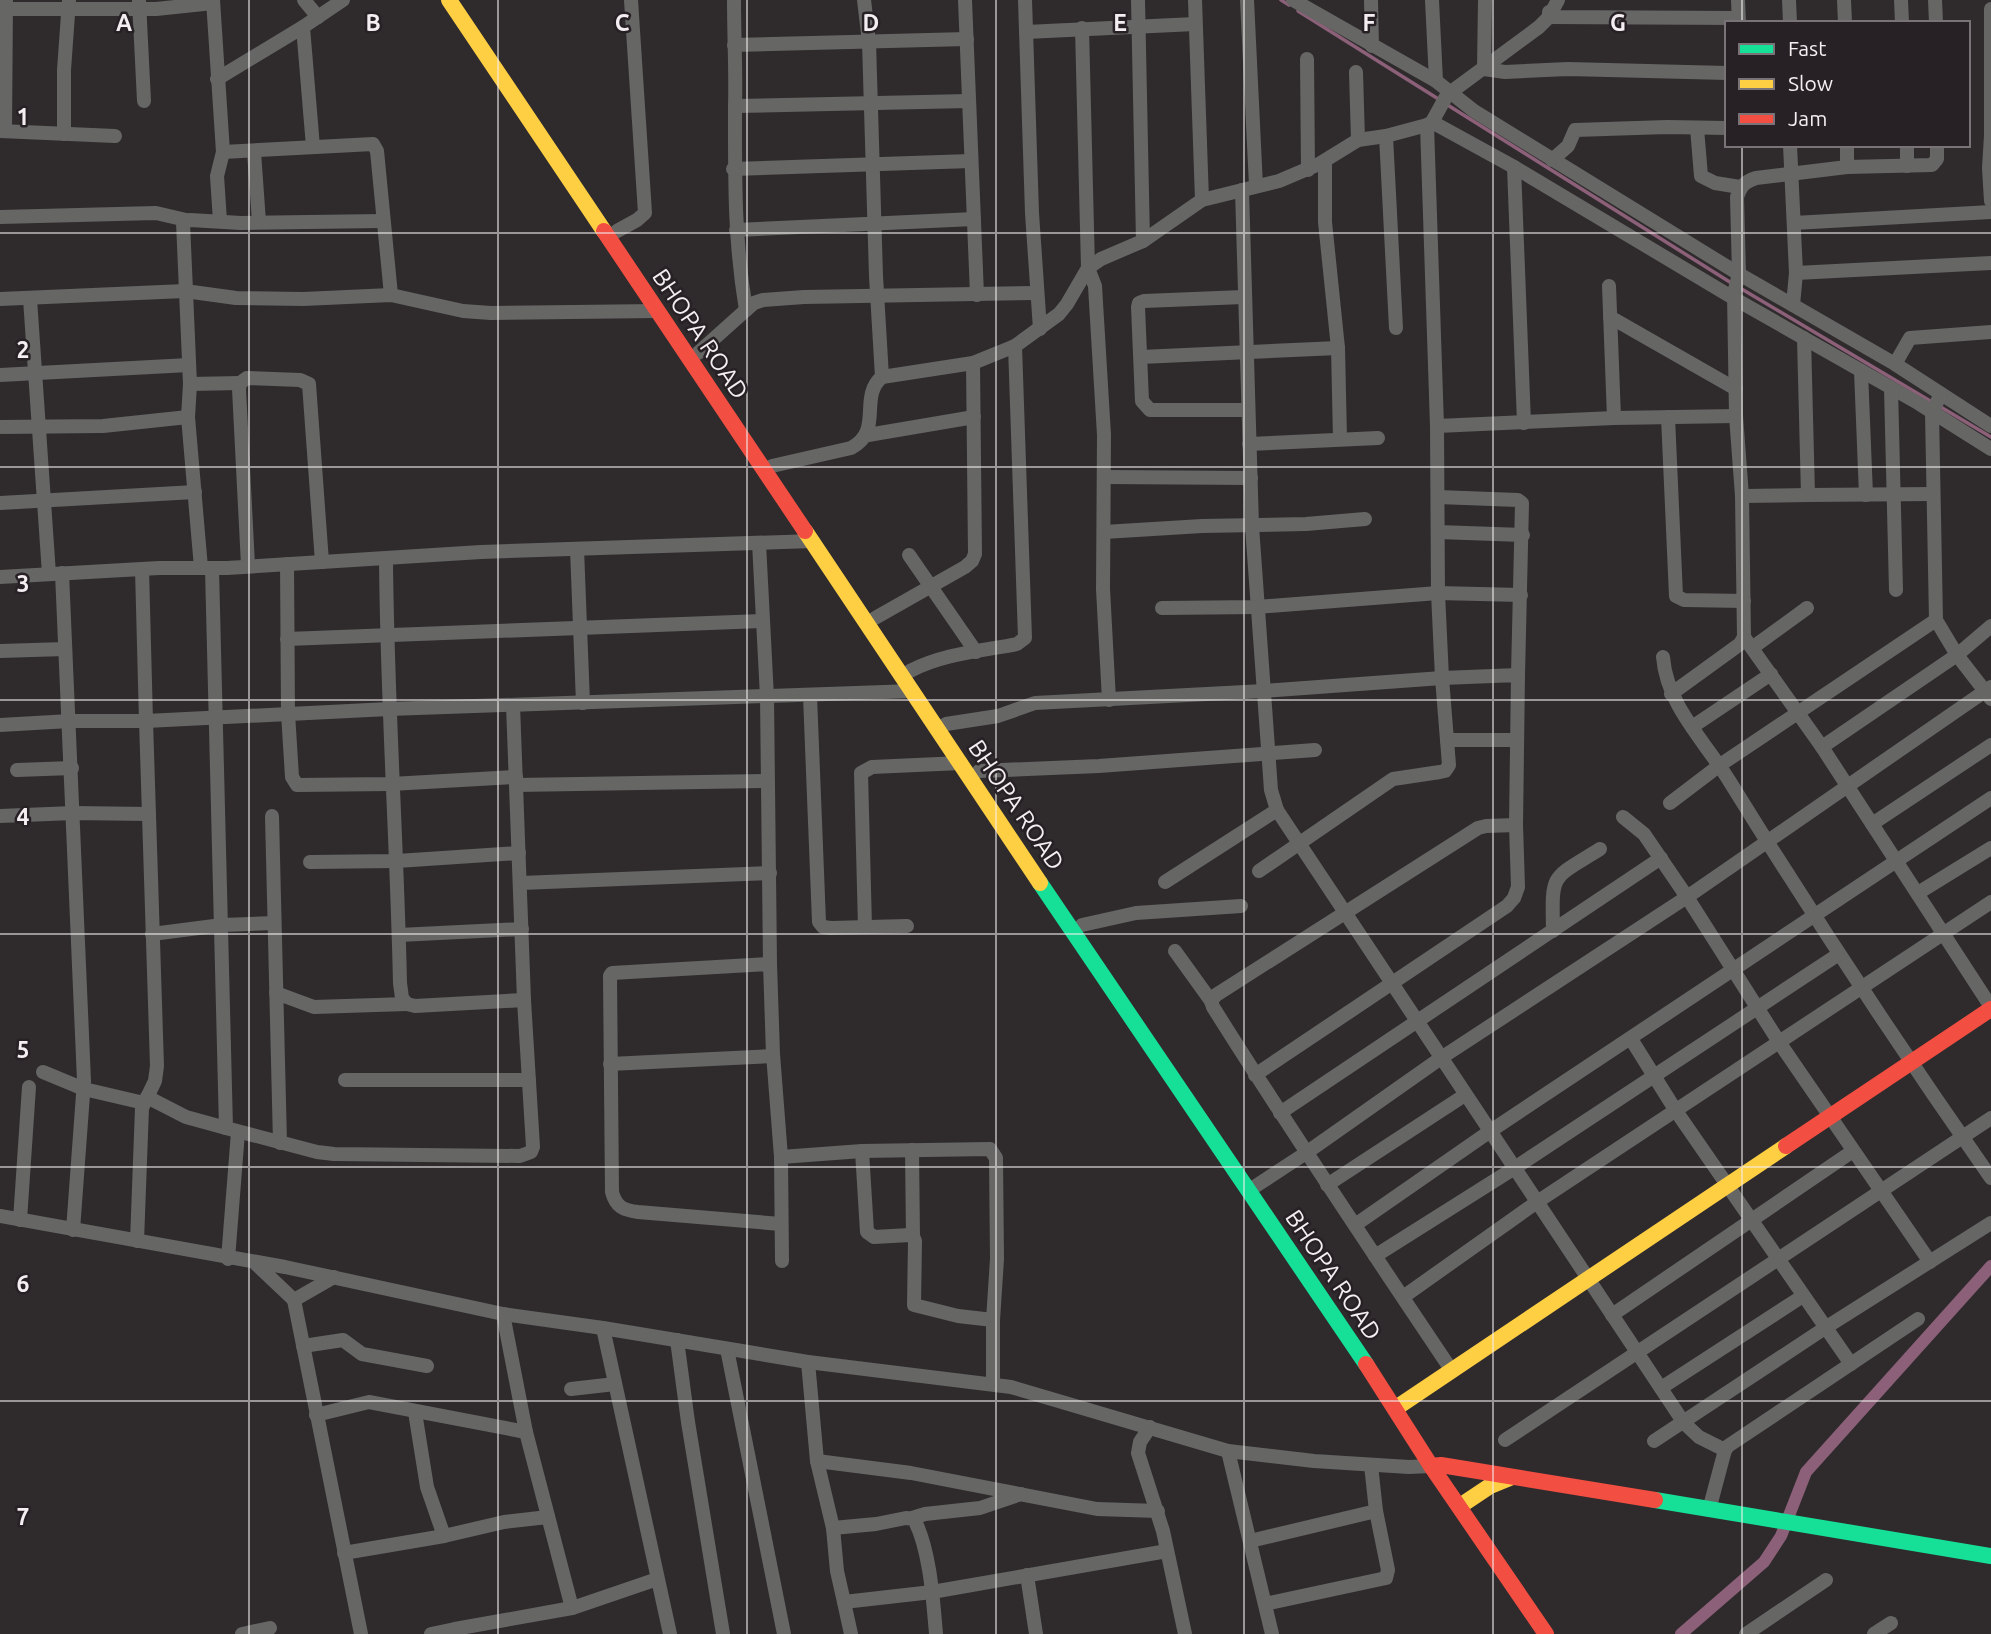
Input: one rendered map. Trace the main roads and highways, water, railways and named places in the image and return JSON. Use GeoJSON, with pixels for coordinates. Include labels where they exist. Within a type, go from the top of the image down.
{"type":"FeatureCollection","features":[{"type":"Feature","properties":{"kind":"main road","name":"BHOPA ROAD"},"geometry":{"type":"LineString","coordinates":[[449,0],[657,312],[875,618],[979,771],[1252,1188]]}},
{"type":"Feature","properties":{"kind":"main road","name":"BHOPA ROAD"},"geometry":{"type":"LineString","coordinates":[[463,0],[698,353],[813,541],[961,763],[1399,1405],[1546,1634]]}},
{"type":"Feature","properties":{"kind":"main road"},"geometry":{"type":"LineString","coordinates":[[1399,1405],[1991,1008]]}},
{"type":"Feature","properties":{"kind":"main road","name":"BHOPA ROAD"},"geometry":{"type":"LineString","coordinates":[[1436,1466],[1466,1502],[1557,1634]]}},
{"type":"Feature","properties":{"kind":"main road"},"geometry":{"type":"LineString","coordinates":[[1436,1466],[1991,1556]]}},
{"type":"Feature","properties":{"kind":"main road"},"geometry":{"type":"LineString","coordinates":[[1466,1502],[1490,1486],[1512,1477]]}},
{"type":"Feature","properties":{"kind":"waterway"},"geometry":{"type":"LineString","coordinates":[[1281,0],[1289,5]]}},
{"type":"Feature","properties":{"kind":"waterway"},"geometry":{"type":"LineString","coordinates":[[1298,11],[1440,100]]}},
{"type":"Feature","properties":{"kind":"waterway"},"geometry":{"type":"LineString","coordinates":[[1446,104],[1733,284]]}},
{"type":"Feature","properties":{"kind":"waterway"},"geometry":{"type":"LineString","coordinates":[[1740,288],[1932,402]]}},
{"type":"Feature","properties":{"kind":"waterway"},"geometry":{"type":"LineString","coordinates":[[1939,406],[1991,437]]}},
{"type":"Feature","properties":{"kind":"waterway"},"geometry":{"type":"LineString","coordinates":[[1681,1634],[1764,1562],[1781,1536],[1806,1472],[1991,1266]]}}]}
